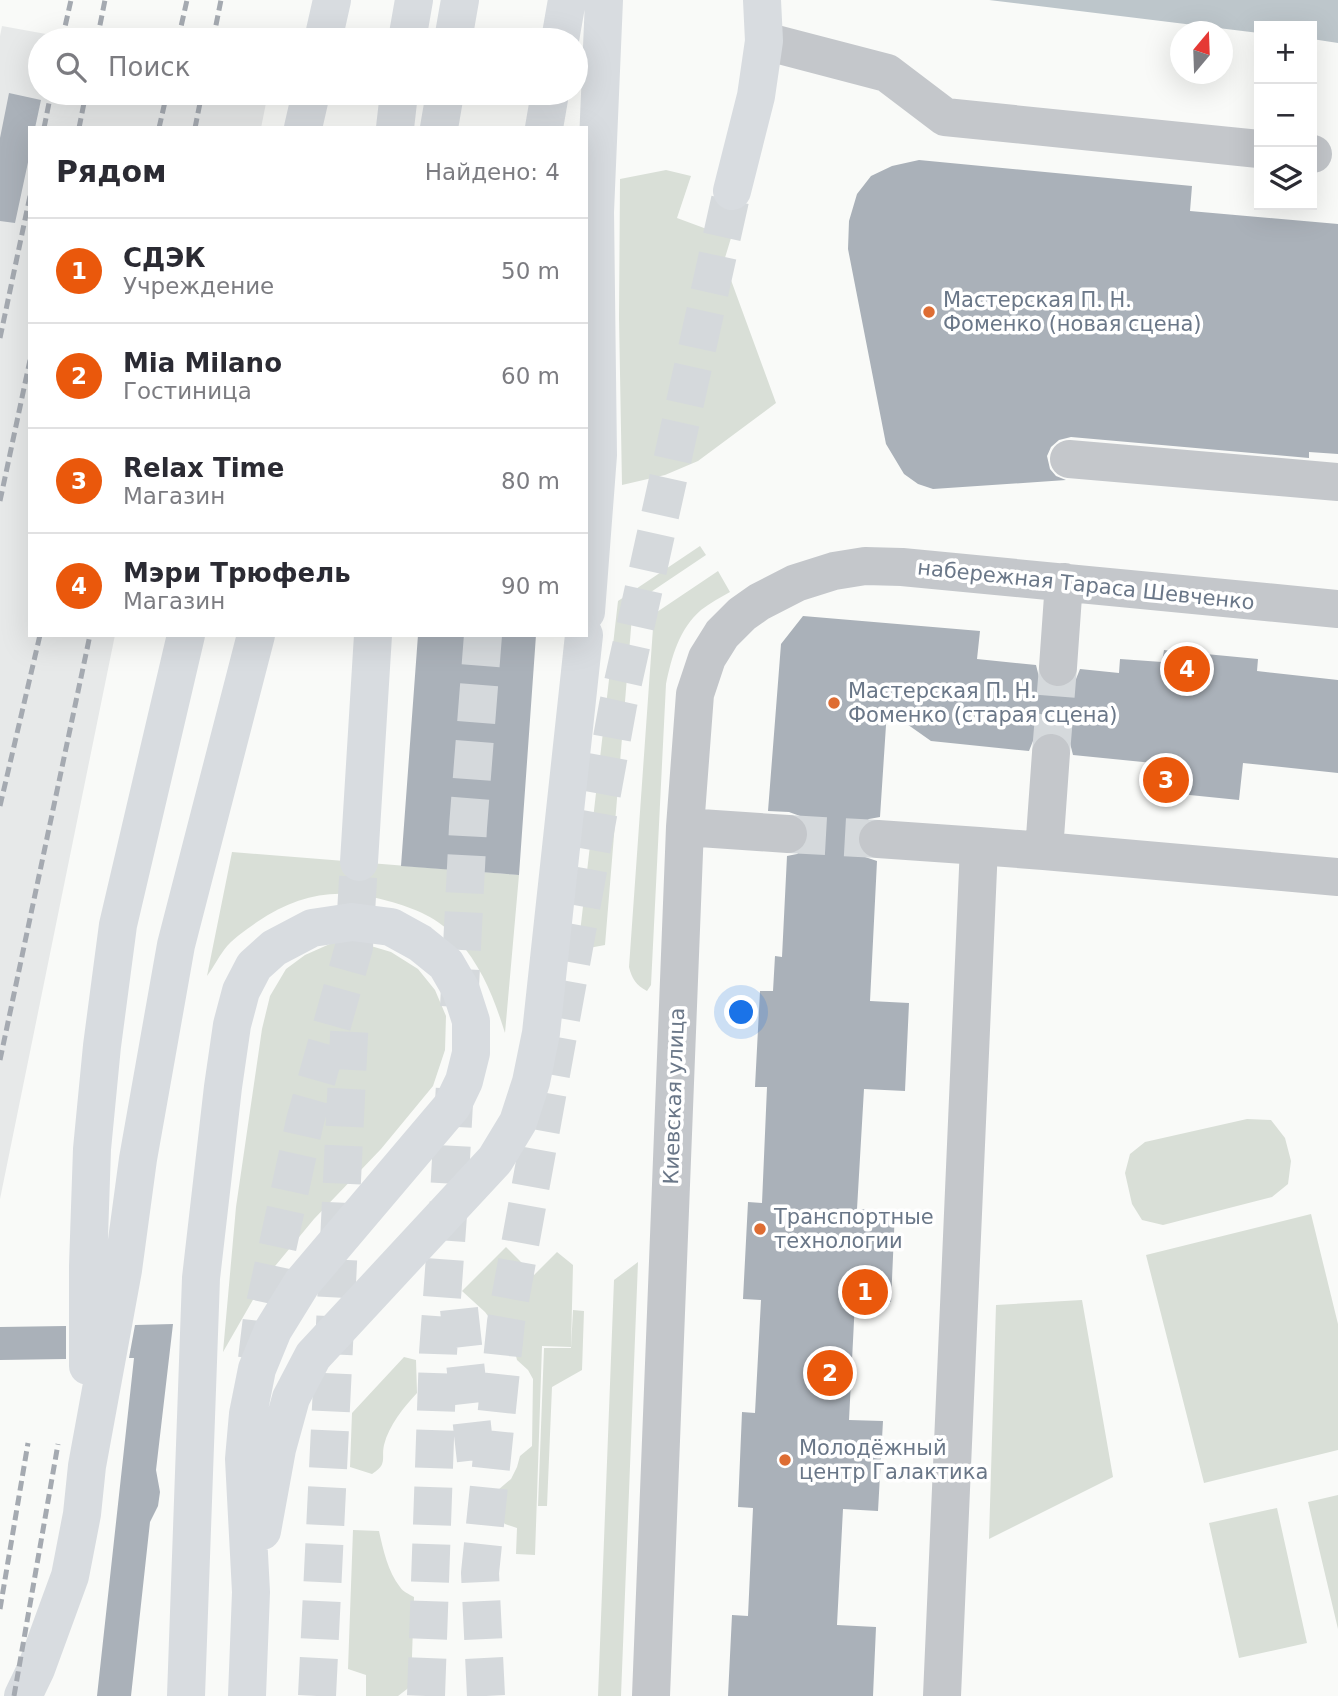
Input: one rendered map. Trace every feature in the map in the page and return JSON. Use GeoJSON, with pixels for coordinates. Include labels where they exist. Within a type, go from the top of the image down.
{"type":"FeatureCollection","features":[{"type":"Feature","properties":{"kind":"main road"},"geometry":{"type":"LineString","coordinates":[[326,28],[332,0]]}},
{"type":"Feature","properties":{"kind":"main road"},"geometry":{"type":"LineString","coordinates":[[409,28],[414,0]]}},
{"type":"Feature","properties":{"kind":"main road"},"geometry":{"type":"LineString","coordinates":[[455,28],[460,0]]}},
{"type":"Feature","properties":{"kind":"main road"},"geometry":{"type":"LineString","coordinates":[[562,28],[567,0]]}},
{"type":"Feature","properties":{"kind":"main road"},"geometry":{"type":"LineString","coordinates":[[588,586],[598,455],[595,212],[604,0]]}},
{"type":"Feature","properties":{"kind":"main road"},"geometry":{"type":"LineString","coordinates":[[732,191],[756,96],[764,41],[762,0]]}},
{"type":"Feature","properties":{"kind":"main road"},"geometry":{"type":"LineString","coordinates":[[304,126],[309,105]]}},
{"type":"Feature","properties":{"kind":"main road"},"geometry":{"type":"LineString","coordinates":[[87,1466],[90,1201],[102,1046],[118,925],[186,637]]}},
{"type":"Feature","properties":{"kind":"main road"},"geometry":{"type":"LineString","coordinates":[[23,1696],[36,1669],[70,1576],[123,1270],[138,1158],[176,945],[255,637]]}},
{"type":"Feature","properties":{"kind":"main road"},"geometry":{"type":"LineString","coordinates":[[359,862],[373,637]]}},
{"type":"Feature","properties":{"kind":"main road"},"geometry":{"type":"LineString","coordinates":[[251,1592],[277,1449],[291,1398],[313,1356],[495,1160],[518,1122],[531,1082],[541,1033],[584,637]]}},
{"type":"Feature","properties":{"kind":"main road"},"geometry":{"type":"LineString","coordinates":[[186,1696],[201,1278],[223,1087],[232,1025],[241,991],[254,966],[274,948],[312,928],[352,922],[391,927],[420,943],[446,964],[461,990],[471,1021],[471,1053],[464,1081],[452,1106],[302,1283],[272,1330],[257,1369],[248,1414],[244,1459],[251,1592],[247,1696]]}},
{"type":"Feature","properties":{"kind":"street"},"geometry":{"type":"LineString","coordinates":[[764,41],[887,73],[945,117],[1254,148]]}},
{"type":"Feature","properties":{"kind":"street"},"geometry":{"type":"LineString","coordinates":[[1069,459],[1338,482]]}},
{"type":"Feature","properties":{"kind":"street","name":"набережная Тараса Шевченко"},"geometry":{"type":"LineString","coordinates":[[834,571],[865,566],[902,567],[1338,609]]}},
{"type":"Feature","properties":{"kind":"street","name":"Киевская улица"},"geometry":{"type":"LineString","coordinates":[[650,1696],[685,827],[695,694],[707,658],[722,634],[742,614],[796,583],[834,571]]}},
{"type":"Feature","properties":{"kind":"street"},"geometry":{"type":"LineString","coordinates":[[1058,667],[1064,582]]}},
{"type":"Feature","properties":{"kind":"street"},"geometry":{"type":"LineString","coordinates":[[1044,850],[1051,753]]}},
{"type":"Feature","properties":{"kind":"street"},"geometry":{"type":"LineString","coordinates":[[685,827],[788,834]]}},
{"type":"Feature","properties":{"kind":"street"},"geometry":{"type":"LineString","coordinates":[[878,839],[1044,850],[1338,877]]}},
{"type":"Feature","properties":{"kind":"street"},"geometry":{"type":"LineString","coordinates":[[942,1696],[979,846]]}},
{"type":"Feature","properties":{"kind":"shaded area"},"geometry":{"type":"Polygon","coordinates":[[[989,0],[1338,0],[1338,43],[1317,40],[1317,21],[1254,21],[1254,32],[1233,30],[1233,21],[1170,22],[989,0]]]}},
{"type":"Feature","properties":{"kind":"shaded area"},"geometry":{"type":"Polygon","coordinates":[[[2,26],[28,31],[28,105],[266,105],[261,126],[28,126],[28,637],[115,637],[0,1199],[2,26]]]}},
{"type":"Feature","properties":{"kind":"shaded area"},"geometry":{"type":"Polygon","coordinates":[[[666,170],[691,176],[677,218],[731,238],[724,261],[776,403],[698,461],[665,475],[622,485],[620,179],[666,170]]]}},
{"type":"Feature","properties":{"kind":"shaded area"},"geometry":{"type":"Polygon","coordinates":[[[700,546],[706,555],[633,604],[605,945],[578,950],[618,601],[700,546]]]}},
{"type":"Feature","properties":{"kind":"shaded area"},"geometry":{"type":"Polygon","coordinates":[[[718,571],[730,592],[693,617],[674,653],[666,684],[651,985],[647,991],[635,981],[629,967],[654,614],[718,571]]]}},
{"type":"Feature","properties":{"kind":"shaded area"},"geometry":{"type":"Polygon","coordinates":[[[232,852],[519,875],[505,1033],[492,995],[480,972],[450,932],[417,911],[370,897],[352,894],[320,895],[273,912],[235,938],[207,976],[232,852]]]}},
{"type":"Feature","properties":{"kind":"shaded area"},"geometry":{"type":"Polygon","coordinates":[[[332,943],[361,943],[391,952],[418,969],[435,990],[446,1016],[445,1050],[433,1086],[381,1149],[314,1219],[266,1277],[223,1352],[236,1207],[262,1029],[270,996],[286,969],[305,955],[332,943]]]}},
{"type":"Feature","properties":{"kind":"shaded area"},"geometry":{"type":"Polygon","coordinates":[[[1247,1119],[1271,1120],[1285,1138],[1291,1161],[1288,1184],[1272,1197],[1163,1225],[1142,1220],[1132,1204],[1125,1173],[1130,1154],[1145,1142],[1247,1119]]]}},
{"type":"Feature","properties":{"kind":"shaded area"},"geometry":{"type":"Polygon","coordinates":[[[1311,1214],[1338,1324],[1338,1450],[1204,1483],[1146,1255],[1311,1214]]]}},
{"type":"Feature","properties":{"kind":"shaded area"},"geometry":{"type":"Polygon","coordinates":[[[506,1247],[534,1275],[557,1252],[573,1265],[571,1347],[542,1346],[535,1555],[516,1554],[517,1528],[505,1524],[495,1514],[493,1502],[498,1490],[511,1479],[520,1456],[532,1446],[533,1379],[517,1360],[514,1348],[496,1331],[485,1312],[462,1291],[506,1247]]]}},
{"type":"Feature","properties":{"kind":"shaded area"},"geometry":{"type":"Polygon","coordinates":[[[638,1262],[621,1696],[598,1696],[614,1280],[638,1262]]]}},
{"type":"Feature","properties":{"kind":"shaded area"},"geometry":{"type":"Polygon","coordinates":[[[1082,1300],[1113,1477],[989,1539],[996,1305],[1082,1300]]]}},
{"type":"Feature","properties":{"kind":"shaded area"},"geometry":{"type":"Polygon","coordinates":[[[573,1310],[584,1311],[582,1370],[552,1387],[547,1506],[538,1506],[544,1348],[571,1348],[573,1310]]]}},
{"type":"Feature","properties":{"kind":"shaded area"},"geometry":{"type":"Polygon","coordinates":[[[404,1357],[416,1360],[417,1393],[389,1430],[380,1467],[372,1474],[350,1467],[352,1413],[404,1357]]]}},
{"type":"Feature","properties":{"kind":"shaded area"},"geometry":{"type":"Polygon","coordinates":[[[1338,1495],[1338,1629],[1308,1502],[1338,1495]]]}},
{"type":"Feature","properties":{"kind":"shaded area"},"geometry":{"type":"Polygon","coordinates":[[[1277,1508],[1307,1643],[1239,1658],[1209,1523],[1277,1508]]]}},
{"type":"Feature","properties":{"kind":"shaded area"},"geometry":{"type":"Polygon","coordinates":[[[353,1530],[379,1531],[392,1574],[401,1589],[414,1597],[411,1686],[398,1696],[366,1696],[366,1675],[348,1669],[353,1530]]]}},
{"type":"Feature","properties":{"kind":"building"},"geometry":{"type":"Polygon","coordinates":[[[9,93],[28,97],[28,105],[40,105],[35,126],[28,126],[28,162],[15,223],[0,221],[0,138],[9,93]]]}},
{"type":"Feature","properties":{"kind":"building"},"geometry":{"type":"Polygon","coordinates":[[[919,160],[1192,186],[1190,211],[1338,224],[1338,454],[1309,452],[1309,458],[1071,437],[1059,440],[1051,447],[1047,456],[1050,469],[1056,476],[1066,480],[933,489],[918,484],[904,474],[886,444],[848,249],[849,221],[857,194],[871,176],[892,166],[919,160]]]}},
{"type":"Feature","properties":{"kind":"building"},"geometry":{"type":"Polygon","coordinates":[[[803,616],[980,631],[977,659],[1036,665],[1039,677],[1046,685],[1056,689],[1068,686],[1076,679],[1080,669],[1119,673],[1120,659],[1162,662],[1164,650],[1258,659],[1257,671],[1338,680],[1338,773],[1243,763],[1239,800],[1150,791],[1153,763],[1073,755],[1070,743],[1064,735],[1053,731],[1041,734],[1033,741],[1029,751],[931,741],[887,710],[880,817],[869,819],[860,826],[856,838],[865,857],[877,861],[870,1001],[909,1003],[905,1091],[864,1089],[857,1209],[895,1211],[891,1302],[855,1301],[849,1420],[883,1421],[878,1511],[843,1509],[837,1625],[876,1627],[873,1696],[728,1696],[732,1615],[748,1616],[753,1508],[738,1507],[742,1412],[755,1413],[761,1300],[743,1299],[748,1202],[762,1203],[767,1087],[755,1087],[760,991],[773,991],[775,956],[782,957],[787,856],[797,854],[806,847],[810,835],[807,824],[800,816],[789,812],[768,811],[781,644],[803,616]]]}},
{"type":"Feature","properties":{"kind":"building"},"geometry":{"type":"Polygon","coordinates":[[[418,637],[536,637],[519,875],[401,866],[418,637]]]}},
{"type":"Feature","properties":{"kind":"building"},"geometry":{"type":"Polygon","coordinates":[[[173,1324],[156,1470],[160,1492],[158,1506],[150,1522],[131,1696],[97,1696],[134,1358],[129,1358],[135,1325],[173,1324]]]}},
{"type":"Feature","properties":{"kind":"building"},"geometry":{"type":"Polygon","coordinates":[[[66,1326],[66,1359],[0,1360],[0,1327],[66,1326]]]}},
{"type":"Feature","properties":{"kind":"tunnel"},"geometry":{"type":"LineString","coordinates":[[486,1696],[480,1573],[506,1322],[618,705],[732,191]]}},
{"type":"Feature","properties":{"kind":"tunnel"},"geometry":{"type":"LineString","coordinates":[[459,1007],[468,827],[483,637]]}},
{"type":"Feature","properties":{"kind":"tunnel"},"geometry":{"type":"LineString","coordinates":[[1051,753],[1058,667]]}},
{"type":"Feature","properties":{"kind":"tunnel"},"geometry":{"type":"LineString","coordinates":[[788,834],[878,839]]}},
{"type":"Feature","properties":{"kind":"tunnel"},"geometry":{"type":"LineString","coordinates":[[257,1359],[262,1318],[305,1121],[354,947],[359,862]]}},
{"type":"Feature","properties":{"kind":"tunnel"},"geometry":{"type":"LineString","coordinates":[[317,1696],[350,1015]]}},
{"type":"Feature","properties":{"kind":"tunnel"},"geometry":{"type":"LineString","coordinates":[[426,1696],[438,1353],[455,1084]]}},
{"type":"Feature","properties":{"kind":"tunnel"},"geometry":{"type":"LineString","coordinates":[[459,1309],[476,1461]]}},
{"type":"Feature","properties":{"kind":"railway"},"geometry":{"type":"LineString","coordinates":[[65,28],[71,0]]}},
{"type":"Feature","properties":{"kind":"railway"},"geometry":{"type":"LineString","coordinates":[[99,28],[105,0]]}},
{"type":"Feature","properties":{"kind":"railway"},"geometry":{"type":"LineString","coordinates":[[181,28],[187,0]]}},
{"type":"Feature","properties":{"kind":"railway"},"geometry":{"type":"LineString","coordinates":[[215,28],[221,0]]}},
{"type":"Feature","properties":{"kind":"railway"},"geometry":{"type":"LineString","coordinates":[[44,126],[49,105]]}},
{"type":"Feature","properties":{"kind":"railway"},"geometry":{"type":"LineString","coordinates":[[79,126],[84,105]]}},
{"type":"Feature","properties":{"kind":"railway"},"geometry":{"type":"LineString","coordinates":[[159,126],[164,105]]}},
{"type":"Feature","properties":{"kind":"railway"},"geometry":{"type":"LineString","coordinates":[[195,126],[200,105]]}},
{"type":"Feature","properties":{"kind":"railway"},"geometry":{"type":"LineString","coordinates":[[0,338],[28,205]]}},
{"type":"Feature","properties":{"kind":"railway"},"geometry":{"type":"LineString","coordinates":[[0,501],[28,369]]}},
{"type":"Feature","properties":{"kind":"railway"},"geometry":{"type":"LineString","coordinates":[[0,806],[40,637]]}},
{"type":"Feature","properties":{"kind":"railway"},"geometry":{"type":"LineString","coordinates":[[0,1060],[90,637]]}},
{"type":"Feature","properties":{"kind":"railway"},"geometry":{"type":"LineString","coordinates":[[0,1609],[28,1443]]}},
{"type":"Feature","properties":{"kind":"railway"},"geometry":{"type":"LineString","coordinates":[[14,1696],[58,1444]]}},
{"type":"Feature","properties":{"kind":"place","name":"Мастерская П. Н. Фоменко (новая сцена)"},"geometry":{"type":"Point","coordinates":[929,312]}},
{"type":"Feature","properties":{"kind":"place","name":"Мэри Трюфель"},"geometry":{"type":"Point","coordinates":[1187,669]}},
{"type":"Feature","properties":{"kind":"place","name":"Мастерская П. Н. Фоменко (старая сцена)"},"geometry":{"type":"Point","coordinates":[834,703]}},
{"type":"Feature","properties":{"kind":"place","name":"Relax Time"},"geometry":{"type":"Point","coordinates":[1166,780]}},
{"type":"Feature","properties":{"kind":"place","name":"Транспортные технологии"},"geometry":{"type":"Point","coordinates":[760,1229]}},
{"type":"Feature","properties":{"kind":"place","name":"СДЭК"},"geometry":{"type":"Point","coordinates":[865,1292]}},
{"type":"Feature","properties":{"kind":"place","name":"Mia Milano"},"geometry":{"type":"Point","coordinates":[830,1373]}},
{"type":"Feature","properties":{"kind":"place","name":"Молодёжный центр Галактика"},"geometry":{"type":"Point","coordinates":[785,1460]}}]}
